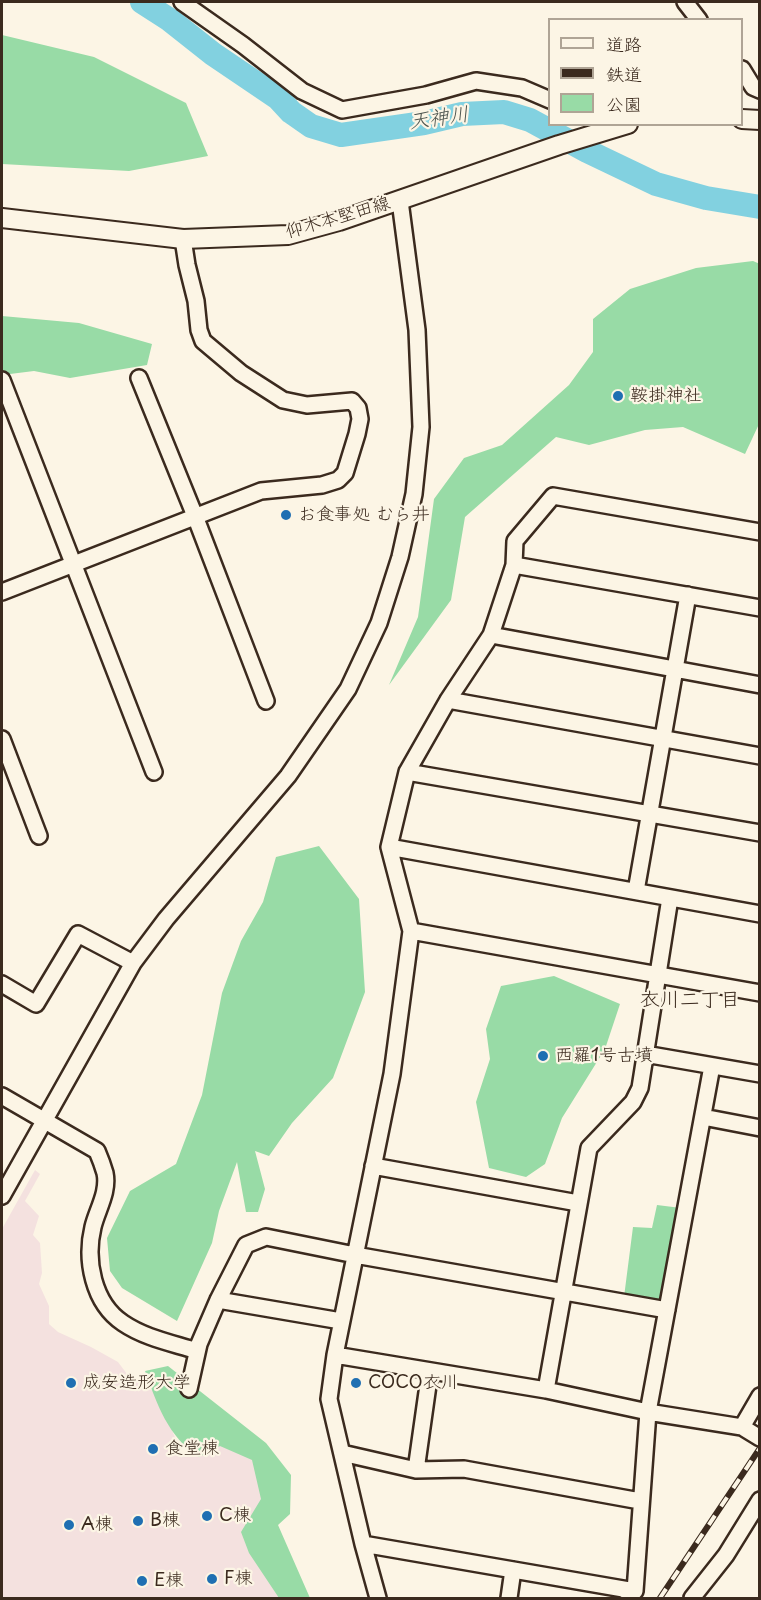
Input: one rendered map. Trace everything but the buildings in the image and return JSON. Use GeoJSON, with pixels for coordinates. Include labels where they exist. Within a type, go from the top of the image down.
{"type":"FeatureCollection","features":[{"type":"Feature","properties":{"kind":"main road"},"geometry":{"type":"LineString","coordinates":[[743,119],[759,120]]}},
{"type":"Feature","properties":{"kind":"main road","name":"仰木本堅田線"},"geometry":{"type":"LineString","coordinates":[[2,218],[183,239],[288,235],[400,201],[615,126]]}},
{"type":"Feature","properties":{"kind":"street"},"geometry":{"type":"LineString","coordinates":[[182,2],[243,45],[302,91],[342,110],[426,95],[476,81],[522,88],[548,100]]}},
{"type":"Feature","properties":{"kind":"street"},"geometry":{"type":"LineString","coordinates":[[685,2],[697,18]]}},
{"type":"Feature","properties":{"kind":"street"},"geometry":{"type":"LineString","coordinates":[[743,72],[753,87],[759,90]]}},
{"type":"Feature","properties":{"kind":"street"},"geometry":{"type":"LineString","coordinates":[[2,1196],[133,963],[166,919],[288,776],[348,689],[379,623],[400,557],[414,494],[421,428],[417,330],[400,201]]}},
{"type":"Feature","properties":{"kind":"street"},"geometry":{"type":"LineString","coordinates":[[2,592],[261,491],[322,485],[338,480],[345,473],[360,419],[358,408],[352,401],[307,405],[283,400],[241,373],[203,340],[199,330],[196,300],[183,239]]}},
{"type":"Feature","properties":{"kind":"street"},"geometry":{"type":"LineString","coordinates":[[139,378],[266,701]]}},
{"type":"Feature","properties":{"kind":"street"},"geometry":{"type":"LineString","coordinates":[[2,380],[154,772]]}},
{"type":"Feature","properties":{"kind":"street"},"geometry":{"type":"LineString","coordinates":[[378,1599],[329,1399],[341,1321],[392,1074],[411,931],[389,847],[407,772],[448,700],[491,635],[514,564],[515,541],[553,496],[759,532]]}},
{"type":"Feature","properties":{"kind":"street"},"geometry":{"type":"LineString","coordinates":[[514,564],[759,608]]}},
{"type":"Feature","properties":{"kind":"street"},"geometry":{"type":"LineString","coordinates":[[636,891],[688,595]]}},
{"type":"Feature","properties":{"kind":"street"},"geometry":{"type":"LineString","coordinates":[[491,635],[759,685]]}},
{"type":"Feature","properties":{"kind":"street"},"geometry":{"type":"LineString","coordinates":[[448,700],[759,756]]}},
{"type":"Feature","properties":{"kind":"street"},"geometry":{"type":"LineString","coordinates":[[2,739],[39,836]]}},
{"type":"Feature","properties":{"kind":"street"},"geometry":{"type":"LineString","coordinates":[[407,772],[759,833]]}},
{"type":"Feature","properties":{"kind":"street"},"geometry":{"type":"LineString","coordinates":[[389,847],[759,914]]}},
{"type":"Feature","properties":{"kind":"street"},"geometry":{"type":"LineString","coordinates":[[546,1390],[589,1148],[633,1102],[640,1088],[670,897]]}},
{"type":"Feature","properties":{"kind":"street"},"geometry":{"type":"LineString","coordinates":[[411,931],[759,993]]}},
{"type":"Feature","properties":{"kind":"street"},"geometry":{"type":"LineString","coordinates":[[2,984],[36,1004],[78,934],[133,963]]}},
{"type":"Feature","properties":{"kind":"street"},"geometry":{"type":"LineString","coordinates":[[645,1054],[759,1074]]}},
{"type":"Feature","properties":{"kind":"street"},"geometry":{"type":"LineString","coordinates":[[363,1544],[513,1570],[631,1595],[648,1412],[712,1066]]}},
{"type":"Feature","properties":{"kind":"street"},"geometry":{"type":"LineString","coordinates":[[2,1096],[97,1151],[105,1175],[104,1197],[93,1227],[89,1254],[93,1280],[101,1300],[122,1323],[150,1337],[197,1351]]}},
{"type":"Feature","properties":{"kind":"street"},"geometry":{"type":"LineString","coordinates":[[703,1118],[759,1128]]}},
{"type":"Feature","properties":{"kind":"street"},"geometry":{"type":"LineString","coordinates":[[373,1167],[578,1203]]}},
{"type":"Feature","properties":{"kind":"street"},"geometry":{"type":"LineString","coordinates":[[189,1389],[197,1351],[218,1300],[246,1245],[266,1237],[355,1256],[667,1310]]}},
{"type":"Feature","properties":{"kind":"street"},"geometry":{"type":"LineString","coordinates":[[218,1300],[341,1321]]}},
{"type":"Feature","properties":{"kind":"street"},"geometry":{"type":"LineString","coordinates":[[335,1355],[546,1390],[648,1412],[742,1427],[759,1438]]}},
{"type":"Feature","properties":{"kind":"street"},"geometry":{"type":"LineString","coordinates":[[416,1470],[430,1371]]}},
{"type":"Feature","properties":{"kind":"street"},"geometry":{"type":"LineString","coordinates":[[742,1427],[759,1396]]}},
{"type":"Feature","properties":{"kind":"street"},"geometry":{"type":"LineString","coordinates":[[342,1453],[416,1470],[464,1469],[640,1501]]}},
{"type":"Feature","properties":{"kind":"street"},"geometry":{"type":"LineString","coordinates":[[692,1599],[726,1555],[759,1500]]}},
{"type":"Feature","properties":{"kind":"street"},"geometry":{"type":"LineString","coordinates":[[509,1599],[513,1570]]}},
{"type":"Feature","properties":{"kind":"shaded area","name":"成安造形大学"},"geometry":{"type":"Polygon","coordinates":[[[35,1170],[40,1174],[25,1201],[39,1216],[33,1235],[40,1243],[42,1273],[39,1284],[49,1306],[49,1324],[58,1332],[118,1362],[127,1374],[153,1391],[164,1410],[182,1455],[215,1438],[258,1460],[287,1598],[2,1598],[2,1229],[35,1170]]]}},
{"type":"Feature","properties":{"kind":"green space"},"geometry":{"type":"Polygon","coordinates":[[[2,35],[94,57],[186,103],[208,156],[129,171],[2,164],[2,35]]]}},
{"type":"Feature","properties":{"kind":"green space"},"geometry":{"type":"Polygon","coordinates":[[[753,261],[760,264],[759,424],[745,454],[683,427],[645,430],[589,445],[556,437],[465,517],[451,600],[389,685],[418,617],[434,499],[464,458],[502,445],[569,385],[593,352],[593,319],[630,289],[696,268],[753,261]]]}},
{"type":"Feature","properties":{"kind":"green space"},"geometry":{"type":"Polygon","coordinates":[[[2,316],[79,323],[152,344],[147,365],[70,378],[34,371],[2,375],[2,316]]]}},
{"type":"Feature","properties":{"kind":"green space"},"geometry":{"type":"Polygon","coordinates":[[[319,846],[359,899],[365,992],[333,1078],[292,1123],[269,1156],[255,1151],[265,1189],[258,1212],[246,1212],[237,1162],[219,1211],[212,1243],[177,1321],[122,1288],[110,1271],[107,1238],[130,1191],[176,1164],[202,1095],[222,993],[241,941],[263,902],[276,857],[319,846]]]}},
{"type":"Feature","properties":{"kind":"green space"},"geometry":{"type":"Polygon","coordinates":[[[554,976],[620,1004],[605,1049],[562,1118],[545,1164],[526,1177],[489,1168],[476,1102],[490,1059],[486,1029],[501,986],[554,976]]]}},
{"type":"Feature","properties":{"kind":"green space"},"geometry":{"type":"Polygon","coordinates":[[[657,1205],[681,1208],[661,1303],[624,1297],[633,1227],[652,1228],[657,1205]]]}},
{"type":"Feature","properties":{"kind":"green space"},"geometry":{"type":"Polygon","coordinates":[[[168,1366],[266,1443],[291,1475],[290,1514],[278,1525],[310,1598],[279,1598],[249,1553],[241,1532],[261,1499],[252,1460],[220,1446],[199,1457],[188,1449],[171,1430],[145,1371],[168,1366]]]}},
{"type":"Feature","properties":{"kind":"waterway","name":"天神川"},"geometry":{"type":"LineString","coordinates":[[142,2],[278,98],[291,112],[311,126],[341,135],[424,123],[462,114],[504,112],[530,120],[587,151],[656,184],[706,198],[760,207]]}},
{"type":"Feature","properties":{"kind":"railway"},"geometry":{"type":"LineString","coordinates":[[660,1598],[760,1448]]}},
{"type":"Feature","properties":{"kind":"place","name":"鞍掛神社"},"geometry":{"type":"Point","coordinates":[618,396]}},
{"type":"Feature","properties":{"kind":"place","name":"お食事処 むら井"},"geometry":{"type":"Point","coordinates":[286,515]}},
{"type":"Feature","properties":{"kind":"place","name":"西羅1号古墳"},"geometry":{"type":"Point","coordinates":[543,1056]}},
{"type":"Feature","properties":{"kind":"place","name":"成安造形大学"},"geometry":{"type":"Point","coordinates":[71,1383]}},
{"type":"Feature","properties":{"kind":"place","name":"COCO衣川"},"geometry":{"type":"Point","coordinates":[356,1383]}},
{"type":"Feature","properties":{"kind":"place","name":"食堂棟"},"geometry":{"type":"Point","coordinates":[153,1449]}},
{"type":"Feature","properties":{"kind":"place","name":"C棟"},"geometry":{"type":"Point","coordinates":[207,1516]}},
{"type":"Feature","properties":{"kind":"place","name":"B棟"},"geometry":{"type":"Point","coordinates":[138,1521]}},
{"type":"Feature","properties":{"kind":"place","name":"A棟"},"geometry":{"type":"Point","coordinates":[69,1525]}},
{"type":"Feature","properties":{"kind":"place","name":"F棟"},"geometry":{"type":"Point","coordinates":[212,1579]}},
{"type":"Feature","properties":{"kind":"place","name":"E棟"},"geometry":{"type":"Point","coordinates":[142,1581]}},
{"type":"Feature","properties":{"kind":"district","name":"衣川二丁目"},"geometry":{"type":"Point","coordinates":[690,1000]}}]}
